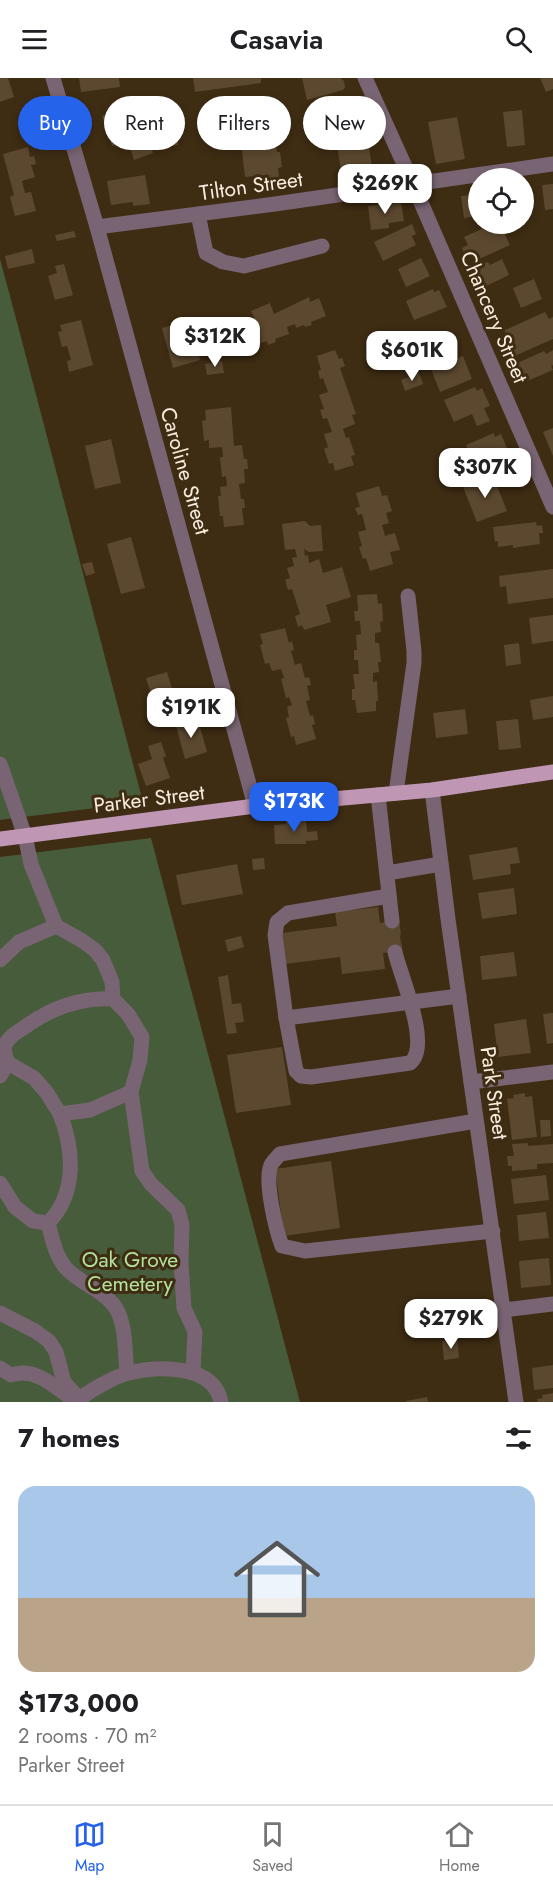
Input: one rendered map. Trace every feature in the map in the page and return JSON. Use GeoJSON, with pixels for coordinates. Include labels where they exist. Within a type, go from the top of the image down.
{"type":"FeatureCollection","features":[{"type":"Feature","properties":{"kind":"main road","name":"Parker Street"},"geometry":{"type":"LineString","coordinates":[[0,839],[255,806],[432,790],[553,772]]}},
{"type":"Feature","properties":{"kind":"street","name":"Caroline Street"},"geometry":{"type":"LineString","coordinates":[[53,78],[97,227],[255,806]]}},
{"type":"Feature","properties":{"kind":"street","name":"Chancery Street"},"geometry":{"type":"LineString","coordinates":[[365,78],[553,507]]}},
{"type":"Feature","properties":{"kind":"street","name":"Tilton Street"},"geometry":{"type":"LineString","coordinates":[[97,227],[553,164]]}},
{"type":"Feature","properties":{"kind":"street"},"geometry":{"type":"LineString","coordinates":[[198,214],[206,253],[223,262],[244,266],[322,246]]}},
{"type":"Feature","properties":{"kind":"street"},"geometry":{"type":"LineString","coordinates":[[396,793],[414,663],[408,596]]}},
{"type":"Feature","properties":{"kind":"street"},"geometry":{"type":"LineString","coordinates":[[0,765],[25,836],[31,864],[56,926],[88,945],[103,960],[112,982],[114,999],[128,1014],[141,1037],[140,1060],[131,1092],[142,1172],[178,1210],[182,1225],[181,1263],[184,1308],[195,1332],[193,1372]]}},
{"type":"Feature","properties":{"kind":"street","name":"Park Street"},"geometry":{"type":"LineString","coordinates":[[432,790],[516,1402]]}},
{"type":"Feature","properties":{"kind":"street"},"geometry":{"type":"LineString","coordinates":[[378,795],[392,921]]}},
{"type":"Feature","properties":{"kind":"street"},"geometry":{"type":"LineString","coordinates":[[387,873],[441,864]]}},
{"type":"Feature","properties":{"kind":"street"},"geometry":{"type":"LineString","coordinates":[[389,896],[288,913],[277,922],[275,934],[286,1018],[296,1071],[301,1076],[311,1077],[410,1063],[415,1059],[419,1050],[411,1002],[395,952]]}},
{"type":"Feature","properties":{"kind":"street"},"geometry":{"type":"LineString","coordinates":[[0,960],[19,942],[56,926]]}},
{"type":"Feature","properties":{"kind":"street"},"geometry":{"type":"LineString","coordinates":[[286,1018],[459,996]]}},
{"type":"Feature","properties":{"kind":"street"},"geometry":{"type":"LineString","coordinates":[[48,1223],[64,1200],[70,1176],[69,1143],[60,1114],[47,1093],[34,1078],[3,1059],[9,1038],[43,1014],[83,1000],[114,999]]}},
{"type":"Feature","properties":{"kind":"street"},"geometry":{"type":"LineString","coordinates":[[471,1082],[553,1072]]}},
{"type":"Feature","properties":{"kind":"street"},"geometry":{"type":"LineString","coordinates":[[60,1114],[90,1110],[131,1092]]}},
{"type":"Feature","properties":{"kind":"street"},"geometry":{"type":"LineString","coordinates":[[476,1121],[280,1154],[272,1164],[269,1176],[275,1219],[282,1246],[306,1251],[493,1232]]}},
{"type":"Feature","properties":{"kind":"street"},"geometry":{"type":"LineString","coordinates":[[0,1183],[15,1207],[33,1221],[48,1223]]}},
{"type":"Feature","properties":{"kind":"street"},"geometry":{"type":"LineString","coordinates":[[48,1223],[65,1267],[109,1301],[118,1312],[126,1373]]}},
{"type":"Feature","properties":{"kind":"street"},"geometry":{"type":"LineString","coordinates":[[504,1310],[553,1304]]}},
{"type":"Feature","properties":{"kind":"street"},"geometry":{"type":"LineString","coordinates":[[0,1313],[49,1341],[56,1352],[64,1382],[77,1401]]}},
{"type":"Feature","properties":{"kind":"street"},"geometry":{"type":"LineString","coordinates":[[77,1401],[126,1373],[170,1370],[193,1372],[213,1384],[222,1402]]}},
{"type":"Feature","properties":{"kind":"street"},"geometry":{"type":"LineString","coordinates":[[4,1376],[21,1372],[34,1374],[52,1383],[77,1401]]}},
{"type":"Feature","properties":{"kind":"green space"},"geometry":{"type":"Polygon","coordinates":[[[0,259],[18,326],[143,802],[0,820],[0,259]]]}},
{"type":"Feature","properties":{"kind":"green space","name":"Oak Grove Cemetery"},"geometry":{"type":"Polygon","coordinates":[[[151,838],[300,1402],[0,1402],[0,857],[151,838]]]}},
{"type":"Feature","properties":{"kind":"building"},"geometry":{"type":"Polygon","coordinates":[[[0,78],[8,78],[14,97],[0,102],[0,78]]]}},
{"type":"Feature","properties":{"kind":"building"},"geometry":{"type":"Polygon","coordinates":[[[79,78],[119,78],[120,87],[81,92],[79,78]]]}},
{"type":"Feature","properties":{"kind":"building"},"geometry":{"type":"Polygon","coordinates":[[[193,78],[261,78],[261,83],[195,92],[193,78]]]}},
{"type":"Feature","properties":{"kind":"building"},"geometry":{"type":"Polygon","coordinates":[[[302,78],[340,78],[344,81],[343,90],[321,96],[306,96],[302,78]]]}},
{"type":"Feature","properties":{"kind":"building"},"geometry":{"type":"Polygon","coordinates":[[[540,78],[553,78],[553,89],[546,92],[540,78]]]}},
{"type":"Feature","properties":{"kind":"building"},"geometry":{"type":"Polygon","coordinates":[[[522,110],[525,145],[507,147],[503,112],[522,110]]]}},
{"type":"Feature","properties":{"kind":"building"},"geometry":{"type":"Polygon","coordinates":[[[457,117],[465,159],[436,164],[428,122],[457,117]]]}},
{"type":"Feature","properties":{"kind":"building"},"geometry":{"type":"Polygon","coordinates":[[[18,150],[29,150],[30,157],[34,156],[36,164],[31,165],[35,177],[22,181],[25,193],[31,192],[36,211],[15,216],[10,197],[14,195],[3,154],[18,150]]]}},
{"type":"Feature","properties":{"kind":"building"},"geometry":{"type":"Polygon","coordinates":[[[131,150],[152,150],[153,153],[134,160],[131,150]]]}},
{"type":"Feature","properties":{"kind":"building"},"geometry":{"type":"Polygon","coordinates":[[[242,150],[277,150],[280,152],[282,167],[278,168],[279,178],[268,179],[268,175],[245,177],[242,150]]]}},
{"type":"Feature","properties":{"kind":"building"},"geometry":{"type":"Polygon","coordinates":[[[338,150],[369,150],[372,167],[341,171],[338,150]]]}},
{"type":"Feature","properties":{"kind":"building"},"geometry":{"type":"Polygon","coordinates":[[[145,175],[150,204],[133,206],[133,202],[111,205],[107,181],[145,175]]]}},
{"type":"Feature","properties":{"kind":"building"},"geometry":{"type":"Polygon","coordinates":[[[553,184],[553,209],[545,210],[542,185],[553,184]]]}},
{"type":"Feature","properties":{"kind":"building"},"geometry":{"type":"Polygon","coordinates":[[[468,195],[468,217],[464,218],[461,196],[468,195]]]}},
{"type":"Feature","properties":{"kind":"building"},"geometry":{"type":"Polygon","coordinates":[[[401,202],[404,221],[389,223],[389,228],[371,230],[368,206],[401,202]]]}},
{"type":"Feature","properties":{"kind":"building"},"geometry":{"type":"Polygon","coordinates":[[[412,224],[416,234],[412,236],[416,245],[383,261],[374,242],[412,224]]]}},
{"type":"Feature","properties":{"kind":"building"},"geometry":{"type":"Polygon","coordinates":[[[74,231],[76,237],[57,241],[55,235],[74,231]]]}},
{"type":"Feature","properties":{"kind":"building"},"geometry":{"type":"Polygon","coordinates":[[[471,234],[505,234],[510,245],[475,261],[471,253],[465,256],[462,248],[468,245],[464,237],[471,234]]]}},
{"type":"Feature","properties":{"kind":"building"},"geometry":{"type":"Polygon","coordinates":[[[32,249],[35,263],[8,269],[5,256],[32,249]]]}},
{"type":"Feature","properties":{"kind":"building"},"geometry":{"type":"Polygon","coordinates":[[[421,258],[430,276],[406,287],[398,269],[421,258]]]}},
{"type":"Feature","properties":{"kind":"building"},"geometry":{"type":"Polygon","coordinates":[[[502,259],[509,275],[482,288],[475,272],[483,268],[481,265],[488,262],[490,265],[502,259]]]}},
{"type":"Feature","properties":{"kind":"building"},"geometry":{"type":"Polygon","coordinates":[[[64,264],[73,295],[55,300],[48,276],[57,273],[55,266],[64,264]]]}},
{"type":"Feature","properties":{"kind":"building"},"geometry":{"type":"Polygon","coordinates":[[[534,279],[542,299],[521,308],[513,288],[534,279]]]}},
{"type":"Feature","properties":{"kind":"building"},"geometry":{"type":"Polygon","coordinates":[[[433,289],[434,292],[439,290],[447,307],[414,320],[406,301],[433,289]]]}},
{"type":"Feature","properties":{"kind":"building"},"geometry":{"type":"Polygon","coordinates":[[[309,297],[310,302],[319,298],[326,316],[305,327],[304,325],[296,328],[295,324],[287,327],[289,334],[275,339],[276,342],[268,345],[267,341],[252,346],[243,324],[255,319],[251,311],[270,303],[274,314],[309,297]]]}},
{"type":"Feature","properties":{"kind":"building"},"geometry":{"type":"Polygon","coordinates":[[[545,312],[549,319],[553,317],[553,339],[510,358],[504,343],[505,330],[545,312]]]}},
{"type":"Feature","properties":{"kind":"building"},"geometry":{"type":"Polygon","coordinates":[[[81,320],[93,365],[69,372],[67,361],[71,360],[67,346],[62,347],[58,332],[62,331],[60,325],[81,320]]]}},
{"type":"Feature","properties":{"kind":"building"},"geometry":{"type":"Polygon","coordinates":[[[189,320],[200,360],[173,368],[162,328],[189,320]]]}},
{"type":"Feature","properties":{"kind":"building"},"geometry":{"type":"Polygon","coordinates":[[[335,350],[345,366],[340,368],[356,414],[352,415],[355,424],[343,429],[346,438],[349,437],[355,455],[351,456],[354,465],[335,471],[333,463],[329,464],[324,449],[328,447],[324,434],[332,432],[327,418],[323,419],[320,410],[324,409],[319,395],[328,392],[323,378],[320,379],[318,371],[321,370],[317,356],[335,350]]]}},
{"type":"Feature","properties":{"kind":"building"},"geometry":{"type":"Polygon","coordinates":[[[553,350],[553,365],[551,366],[553,370],[525,382],[523,377],[519,379],[513,365],[544,351],[546,354],[553,350]]]}},
{"type":"Feature","properties":{"kind":"building"},"geometry":{"type":"Polygon","coordinates":[[[463,356],[472,379],[440,392],[431,369],[463,356]]]}},
{"type":"Feature","properties":{"kind":"building"},"geometry":{"type":"Polygon","coordinates":[[[222,361],[224,373],[207,375],[205,364],[222,361]]]}},
{"type":"Feature","properties":{"kind":"building"},"geometry":{"type":"Polygon","coordinates":[[[419,373],[423,384],[405,391],[401,380],[419,373]]]}},
{"type":"Feature","properties":{"kind":"building"},"geometry":{"type":"Polygon","coordinates":[[[475,387],[477,391],[482,388],[490,406],[484,408],[490,421],[477,426],[472,414],[454,422],[444,400],[475,387]]]}},
{"type":"Feature","properties":{"kind":"building"},"geometry":{"type":"Polygon","coordinates":[[[231,407],[234,446],[242,445],[248,469],[244,469],[245,483],[239,484],[241,499],[244,499],[245,508],[242,508],[244,525],[224,527],[223,516],[220,516],[218,496],[221,496],[220,487],[227,486],[226,476],[222,477],[220,457],[223,457],[222,447],[209,448],[209,440],[204,441],[202,421],[206,420],[205,410],[231,407]]]}},
{"type":"Feature","properties":{"kind":"building"},"geometry":{"type":"Polygon","coordinates":[[[553,428],[553,456],[543,432],[553,428]]]}},
{"type":"Feature","properties":{"kind":"building"},"geometry":{"type":"Polygon","coordinates":[[[494,433],[495,437],[501,434],[508,451],[476,466],[466,445],[494,433]]]}},
{"type":"Feature","properties":{"kind":"building"},"geometry":{"type":"Polygon","coordinates":[[[111,439],[121,483],[95,489],[85,446],[111,439]]]}},
{"type":"Feature","properties":{"kind":"building"},"geometry":{"type":"Polygon","coordinates":[[[493,476],[507,511],[477,522],[463,487],[493,476]]]}},
{"type":"Feature","properties":{"kind":"building"},"geometry":{"type":"Polygon","coordinates":[[[379,486],[382,496],[387,495],[392,511],[386,513],[389,523],[382,525],[385,536],[395,533],[400,550],[390,552],[393,564],[370,571],[359,547],[362,546],[358,532],[366,530],[362,514],[358,515],[355,508],[360,507],[356,493],[379,486]]]}},
{"type":"Feature","properties":{"kind":"building"},"geometry":{"type":"Polygon","coordinates":[[[305,521],[310,526],[321,525],[323,551],[309,552],[304,549],[309,563],[319,559],[323,573],[342,567],[351,597],[326,605],[331,622],[304,630],[302,625],[298,627],[295,616],[300,614],[292,589],[288,590],[285,580],[290,578],[287,568],[294,566],[292,558],[297,557],[295,549],[285,550],[282,524],[305,521]]]}},
{"type":"Feature","properties":{"kind":"building"},"geometry":{"type":"Polygon","coordinates":[[[536,522],[537,526],[542,525],[543,533],[539,533],[540,544],[513,548],[513,545],[498,547],[498,541],[495,542],[493,527],[536,522]]]}},
{"type":"Feature","properties":{"kind":"building"},"geometry":{"type":"Polygon","coordinates":[[[131,537],[145,588],[121,594],[107,544],[131,537]]]}},
{"type":"Feature","properties":{"kind":"building"},"geometry":{"type":"Polygon","coordinates":[[[92,562],[95,573],[86,576],[82,564],[92,562]]]}},
{"type":"Feature","properties":{"kind":"building"},"geometry":{"type":"Polygon","coordinates":[[[553,569],[553,598],[508,604],[506,586],[500,587],[499,576],[553,569]]]}},
{"type":"Feature","properties":{"kind":"building"},"geometry":{"type":"Polygon","coordinates":[[[377,594],[378,604],[382,603],[383,621],[380,622],[381,632],[375,633],[375,643],[379,643],[381,662],[378,662],[379,672],[373,673],[373,682],[377,681],[378,701],[376,701],[376,711],[357,713],[355,700],[352,700],[352,689],[355,689],[353,674],[359,674],[358,660],[354,660],[354,650],[357,650],[356,635],[361,634],[360,621],[355,621],[354,611],[358,611],[357,595],[377,594]]]}},
{"type":"Feature","properties":{"kind":"building"},"geometry":{"type":"Polygon","coordinates":[[[553,615],[553,641],[532,644],[529,618],[553,615]]]}},
{"type":"Feature","properties":{"kind":"building"},"geometry":{"type":"Polygon","coordinates":[[[285,628],[289,643],[292,641],[294,650],[291,651],[295,665],[301,663],[305,678],[309,677],[311,685],[307,686],[310,700],[306,701],[315,724],[312,725],[316,739],[296,745],[294,736],[291,737],[286,718],[289,717],[287,707],[292,705],[289,697],[286,698],[281,669],[272,671],[269,663],[265,664],[260,645],[263,644],[260,634],[285,628]]]}},
{"type":"Feature","properties":{"kind":"building"},"geometry":{"type":"Polygon","coordinates":[[[519,643],[521,664],[506,666],[504,645],[519,643]]]}},
{"type":"Feature","properties":{"kind":"building"},"geometry":{"type":"Polygon","coordinates":[[[167,672],[174,695],[153,701],[146,678],[167,672]]]}},
{"type":"Feature","properties":{"kind":"building"},"geometry":{"type":"Polygon","coordinates":[[[553,696],[553,717],[533,720],[530,700],[553,696]]]}},
{"type":"Feature","properties":{"kind":"building"},"geometry":{"type":"Polygon","coordinates":[[[465,709],[468,734],[436,738],[433,713],[465,709]]]}},
{"type":"Feature","properties":{"kind":"building"},"geometry":{"type":"Polygon","coordinates":[[[518,719],[521,748],[499,750],[496,721],[518,719]]]}},
{"type":"Feature","properties":{"kind":"building"},"geometry":{"type":"Polygon","coordinates":[[[198,720],[207,752],[185,759],[176,726],[198,720]]]}},
{"type":"Feature","properties":{"kind":"building"},"geometry":{"type":"Polygon","coordinates":[[[161,742],[166,756],[163,758],[170,778],[146,786],[138,764],[152,759],[148,746],[161,742]]]}},
{"type":"Feature","properties":{"kind":"building"},"geometry":{"type":"Polygon","coordinates":[[[306,820],[307,832],[317,831],[318,840],[306,841],[306,844],[275,844],[274,825],[286,824],[286,821],[306,820]]]}},
{"type":"Feature","properties":{"kind":"building"},"geometry":{"type":"Polygon","coordinates":[[[517,847],[520,863],[510,864],[511,874],[473,880],[469,855],[517,847]]]}},
{"type":"Feature","properties":{"kind":"building"},"geometry":{"type":"Polygon","coordinates":[[[264,858],[265,869],[253,870],[252,859],[264,858]]]}},
{"type":"Feature","properties":{"kind":"building"},"geometry":{"type":"Polygon","coordinates":[[[237,864],[243,894],[182,905],[176,875],[237,864]]]}},
{"type":"Feature","properties":{"kind":"building"},"geometry":{"type":"Polygon","coordinates":[[[514,888],[517,914],[482,919],[478,893],[514,888]]]}},
{"type":"Feature","properties":{"kind":"building"},"geometry":{"type":"Polygon","coordinates":[[[378,907],[380,923],[398,920],[402,951],[383,953],[385,969],[342,974],[340,957],[285,964],[281,933],[337,926],[335,912],[378,907]]]}},
{"type":"Feature","properties":{"kind":"building"},"geometry":{"type":"Polygon","coordinates":[[[241,936],[244,947],[228,952],[225,940],[241,936]]]}},
{"type":"Feature","properties":{"kind":"building"},"geometry":{"type":"Polygon","coordinates":[[[514,952],[517,976],[482,980],[480,956],[514,952]]]}},
{"type":"Feature","properties":{"kind":"building"},"geometry":{"type":"Polygon","coordinates":[[[228,975],[232,1004],[241,1003],[244,1022],[235,1023],[237,1033],[227,1034],[218,977],[228,975]]]}},
{"type":"Feature","properties":{"kind":"building"},"geometry":{"type":"Polygon","coordinates":[[[553,1013],[553,1043],[547,1044],[543,1014],[553,1013]]]}},
{"type":"Feature","properties":{"kind":"building"},"geometry":{"type":"Polygon","coordinates":[[[526,1019],[531,1053],[498,1057],[494,1024],[526,1019]]]}},
{"type":"Feature","properties":{"kind":"building"},"geometry":{"type":"Polygon","coordinates":[[[282,1047],[291,1105],[236,1113],[227,1055],[282,1047]]]}},
{"type":"Feature","properties":{"kind":"building"},"geometry":{"type":"Polygon","coordinates":[[[525,1093],[525,1097],[532,1096],[537,1137],[512,1140],[507,1099],[514,1098],[513,1095],[525,1093]]]}},
{"type":"Feature","properties":{"kind":"building"},"geometry":{"type":"Polygon","coordinates":[[[540,1120],[550,1120],[551,1136],[541,1137],[540,1120]]]}},
{"type":"Feature","properties":{"kind":"building"},"geometry":{"type":"Polygon","coordinates":[[[528,1143],[528,1146],[553,1144],[553,1163],[537,1164],[537,1169],[512,1171],[512,1166],[508,1166],[507,1156],[514,1156],[512,1144],[528,1143]]]}},
{"type":"Feature","properties":{"kind":"building"},"geometry":{"type":"Polygon","coordinates":[[[331,1161],[340,1228],[284,1236],[275,1169],[331,1161]]]}},
{"type":"Feature","properties":{"kind":"building"},"geometry":{"type":"Polygon","coordinates":[[[546,1175],[549,1200],[514,1204],[511,1179],[546,1175]]]}},
{"type":"Feature","properties":{"kind":"building"},"geometry":{"type":"Polygon","coordinates":[[[546,1212],[549,1238],[519,1241],[517,1215],[546,1212]]]}},
{"type":"Feature","properties":{"kind":"building"},"geometry":{"type":"Polygon","coordinates":[[[549,1258],[551,1285],[521,1288],[519,1261],[549,1258]]]}},
{"type":"Feature","properties":{"kind":"building"},"geometry":{"type":"Polygon","coordinates":[[[457,1339],[459,1358],[444,1360],[442,1341],[457,1339]]]}},
{"type":"Feature","properties":{"kind":"building"},"geometry":{"type":"Polygon","coordinates":[[[553,1365],[553,1388],[534,1390],[532,1368],[553,1365]]]}},
{"type":"Feature","properties":{"kind":"building"},"geometry":{"type":"Polygon","coordinates":[[[553,1393],[553,1402],[538,1402],[537,1399],[543,1398],[542,1395],[553,1393]]]}},
{"type":"Feature","properties":{"kind":"building"},"geometry":{"type":"Polygon","coordinates":[[[427,1397],[428,1402],[406,1402],[406,1401],[427,1397]]]}},
{"type":"Feature","properties":{"kind":"tunnel"},"geometry":{"type":"LineString","coordinates":[[392,921],[395,952]]}}]}
